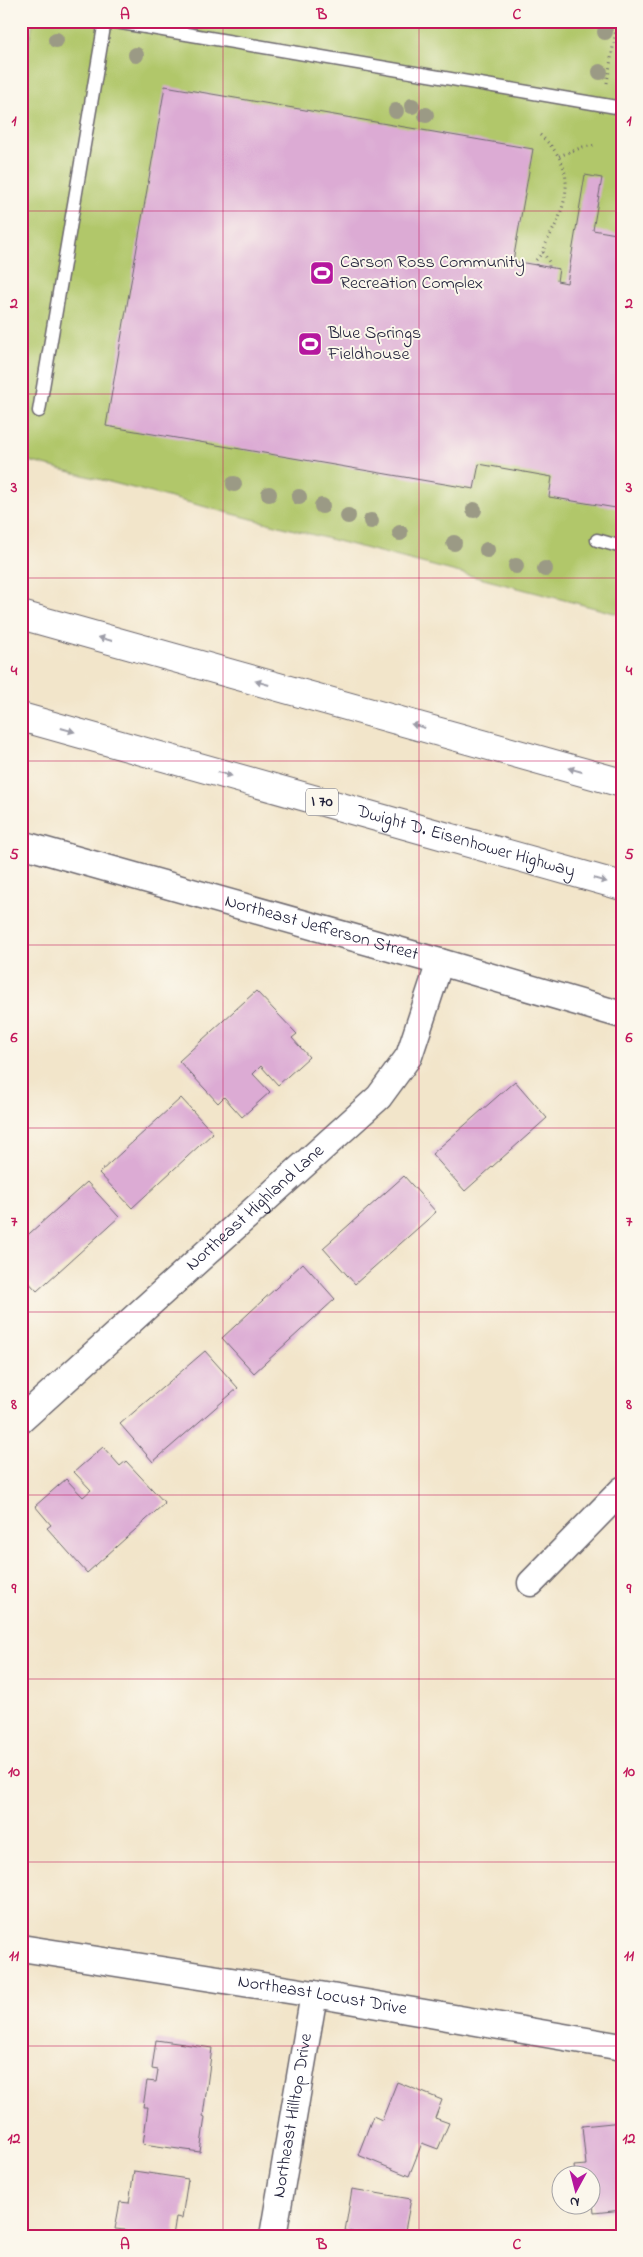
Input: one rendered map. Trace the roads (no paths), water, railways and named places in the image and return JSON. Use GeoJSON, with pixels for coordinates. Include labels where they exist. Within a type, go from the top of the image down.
{"type":"FeatureCollection","features":[{"type":"Feature","properties":{"kind":"highway"},"geometry":{"type":"LineString","coordinates":[[21,615],[622,783]]}},
{"type":"Feature","properties":{"kind":"highway","name":"Dwight D. Eisenhower Highway"},"geometry":{"type":"LineString","coordinates":[[21,717],[622,886]]}},
{"type":"Feature","properties":{"kind":"street","name":"Northeast Jefferson Street"},"geometry":{"type":"LineString","coordinates":[[21,844],[440,962],[622,1016]]}},
{"type":"Feature","properties":{"kind":"street","name":"Northeast Highland Lane"},"geometry":{"type":"LineString","coordinates":[[21,1420],[379,1097],[409,1056],[440,962]]}},
{"type":"Feature","properties":{"kind":"street"},"geometry":{"type":"LineString","coordinates":[[531,1583],[622,1490]]}},
{"type":"Feature","properties":{"kind":"street","name":"Northeast Locust Drive"},"geometry":{"type":"LineString","coordinates":[[21,1948],[314,1994],[622,2046]]}},
{"type":"Feature","properties":{"kind":"street","name":"Northeast Hilltop Drive"},"geometry":{"type":"LineString","coordinates":[[273,2236],[314,1994]]}},
{"type":"Feature","properties":{"kind":"lane"},"geometry":{"type":"LineString","coordinates":[[39,411],[105,21]]}},
{"type":"Feature","properties":{"kind":"lane"},"geometry":{"type":"LineString","coordinates":[[110,21],[622,108]]}},
{"type":"Feature","properties":{"kind":"lane"},"geometry":{"type":"LineString","coordinates":[[597,540],[622,547]]}},
{"type":"Feature","properties":{"kind":"place","name":"Carson Ross Community Recreation Complex"},"geometry":{"type":"Point","coordinates":[322,273]}},
{"type":"Feature","properties":{"kind":"place","name":"Blue Springs Fieldhouse"},"geometry":{"type":"Point","coordinates":[310,344]}}]}
